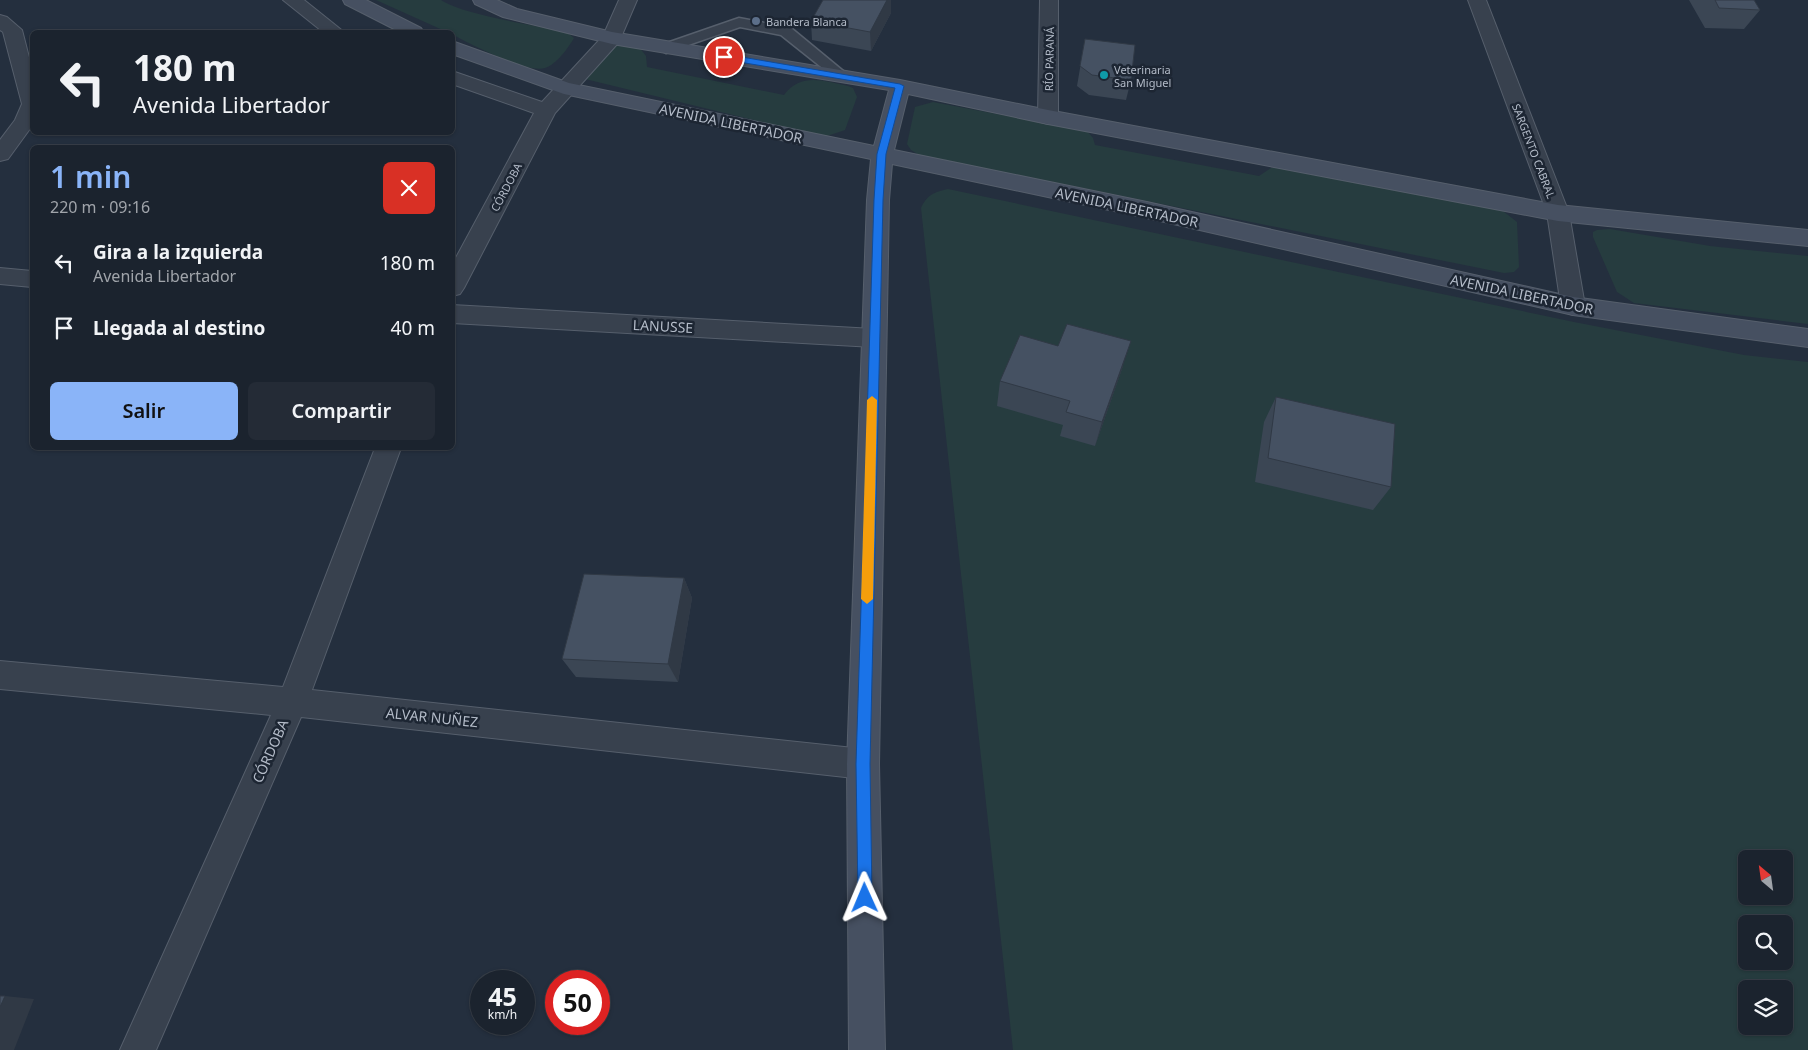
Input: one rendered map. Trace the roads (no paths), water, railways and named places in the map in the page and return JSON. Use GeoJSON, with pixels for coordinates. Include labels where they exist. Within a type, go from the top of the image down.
{"type":"FeatureCollection","features":[{"type":"Feature","properties":{"kind":"main road"},"geometry":{"type":"LineString","coordinates":[[352,0],[410,30]]}},
{"type":"Feature","properties":{"kind":"main road"},"geometry":{"type":"LineString","coordinates":[[482,0],[510,13],[612,38],[900,86],[1048,118],[1558,213],[1808,238]]}},
{"type":"Feature","properties":{"kind":"main road","name":"AVENIDA LIBERTADOR"},"geometry":{"type":"LineString","coordinates":[[455,48],[564,88],[1147,210],[1573,306],[1808,338]]}},
{"type":"Feature","properties":{"kind":"main road"},"geometry":{"type":"LineString","coordinates":[[867,1050],[863,764],[874,338],[882,154],[900,86]]}},
{"type":"Feature","properties":{"kind":"street"},"geometry":{"type":"LineString","coordinates":[[292,0],[331,30]]}},
{"type":"Feature","properties":{"kind":"street"},"geometry":{"type":"LineString","coordinates":[[612,38],[628,0]]}},
{"type":"Feature","properties":{"kind":"street","name":"RÍO PARANÁ"},"geometry":{"type":"LineString","coordinates":[[1048,118],[1049,0]]}},
{"type":"Feature","properties":{"kind":"street","name":"SARGENTO CABRAL"},"geometry":{"type":"LineString","coordinates":[[1477,0],[1558,213],[1573,306]]}},
{"type":"Feature","properties":{"kind":"street"},"geometry":{"type":"LineString","coordinates":[[0,21],[12,30],[30,97]]}},
{"type":"Feature","properties":{"kind":"street","name":"CÓRDOBA"},"geometry":{"type":"LineString","coordinates":[[455,282],[546,110],[564,88],[612,38]]}},
{"type":"Feature","properties":{"kind":"street"},"geometry":{"type":"LineString","coordinates":[[455,78],[546,110]]}},
{"type":"Feature","properties":{"kind":"street"},"geometry":{"type":"LineString","coordinates":[[0,154],[25,122],[30,109]]}},
{"type":"Feature","properties":{"kind":"street"},"geometry":{"type":"LineString","coordinates":[[0,276],[30,279]]}},
{"type":"Feature","properties":{"kind":"street","name":"LANUSSE"},"geometry":{"type":"LineString","coordinates":[[455,314],[874,338]]}},
{"type":"Feature","properties":{"kind":"street","name":"CÓRDOBA"},"geometry":{"type":"LineString","coordinates":[[138,1050],[292,702],[387,450]]}},
{"type":"Feature","properties":{"kind":"street","name":"ALVAR NUÑEZ"},"geometry":{"type":"LineString","coordinates":[[0,675],[292,702],[863,764]]}},
{"type":"Feature","properties":{"kind":"lane"},"geometry":{"type":"LineString","coordinates":[[666,48],[739,22],[786,31],[840,75]]}},
{"type":"Feature","properties":{"kind":"place","name":"Bandera Blanca"},"geometry":{"type":"Point","coordinates":[756,21]}},
{"type":"Feature","properties":{"kind":"place","name":"Veterinaria San Miguel"},"geometry":{"type":"Point","coordinates":[1104,75]}}]}
